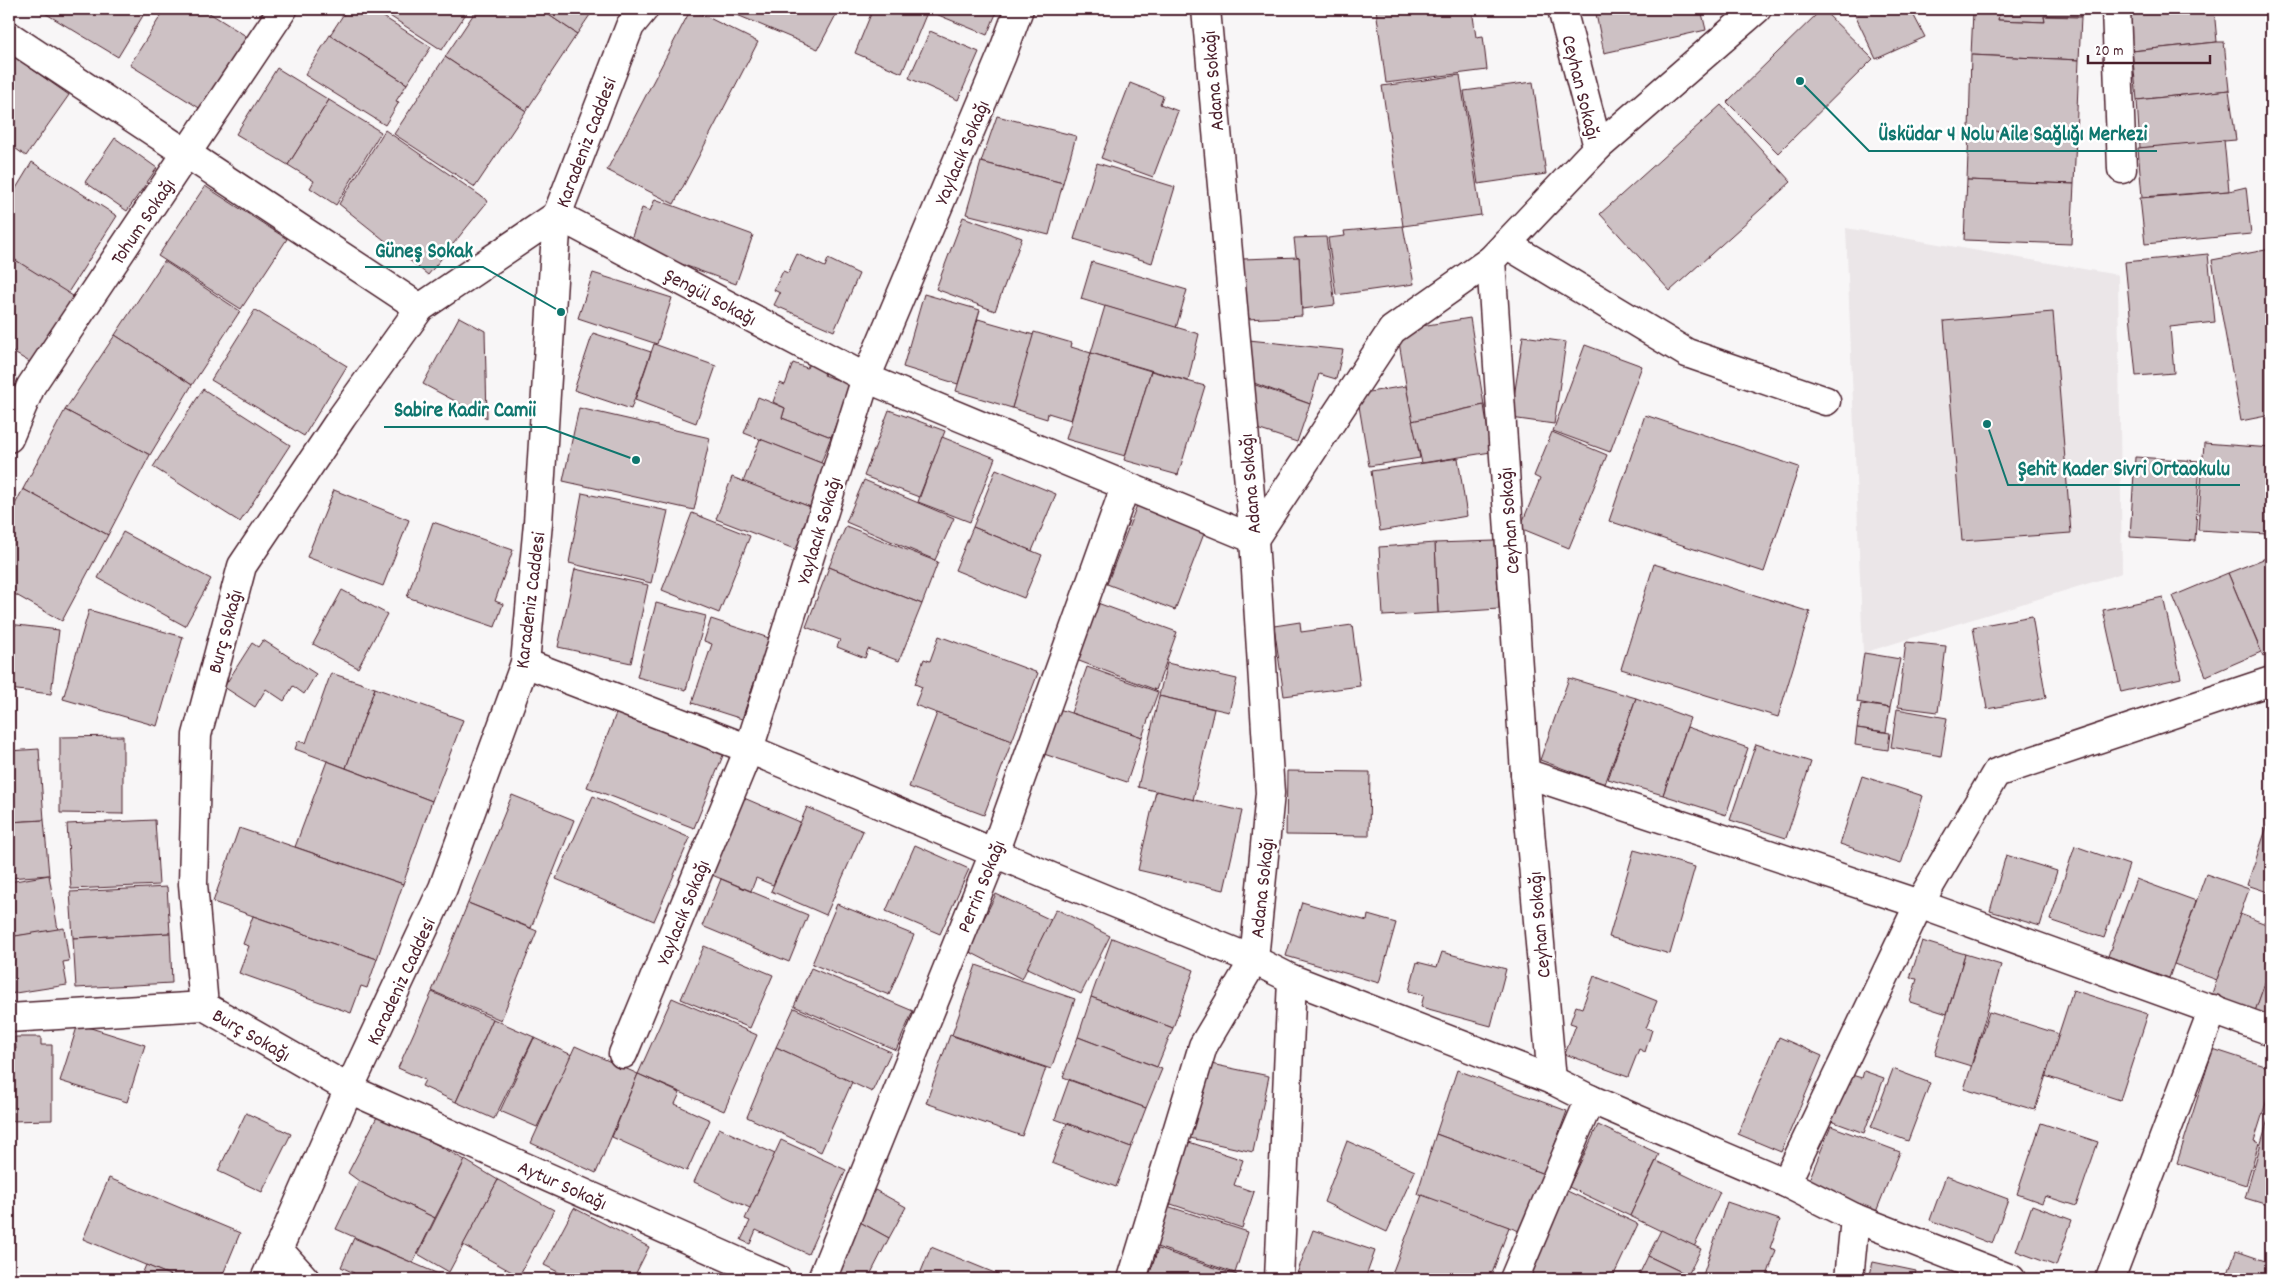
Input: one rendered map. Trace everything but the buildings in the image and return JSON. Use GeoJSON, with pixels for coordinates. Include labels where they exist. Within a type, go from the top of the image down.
{"type":"FeatureCollection","features":[{"type":"Feature","properties":{"kind":"street","name":"Tohum Sokağı"},"geometry":{"type":"LineString","coordinates":[[9,438],[31,386],[284,9]]}},
{"type":"Feature","properties":{"kind":"street","name":"Karadeniz Caddesi"},"geometry":{"type":"LineString","coordinates":[[265,1279],[349,1089],[443,888],[525,663],[538,523],[557,214],[630,26],[644,9]]}},
{"type":"Feature","properties":{"kind":"street","name":"Yaylacık Sokağı"},"geometry":{"type":"LineString","coordinates":[[623,1054],[749,748],[866,378],[1002,55],[1019,9]]}},
{"type":"Feature","properties":{"kind":"street","name":"Adana Sokağı"},"geometry":{"type":"LineString","coordinates":[[1206,9],[1254,539],[1270,793],[1254,960]]}},
{"type":"Feature","properties":{"kind":"street","name":"Ceyhan Sokağı"},"geometry":{"type":"LineString","coordinates":[[1552,1080],[1525,773],[1498,252],[1598,147],[1562,9]]}},
{"type":"Feature","properties":{"kind":"street"},"geometry":{"type":"LineString","coordinates":[[1598,147],[1757,9]]}},
{"type":"Feature","properties":{"kind":"street"},"geometry":{"type":"LineString","coordinates":[[2116,9],[2122,169]]}},
{"type":"Feature","properties":{"kind":"street"},"geometry":{"type":"LineString","coordinates":[[9,36],[420,308]]}},
{"type":"Feature","properties":{"kind":"street","name":"Burç Sokağı"},"geometry":{"type":"LineString","coordinates":[[349,1089],[204,1006],[193,884],[197,735],[242,566],[342,418],[420,308],[557,214]]}},
{"type":"Feature","properties":{"kind":"street","name":"Şengül Sokağı"},"geometry":{"type":"LineString","coordinates":[[557,214],[866,378],[1254,539]]}},
{"type":"Feature","properties":{"kind":"street"},"geometry":{"type":"LineString","coordinates":[[1254,539],[1392,330],[1498,252],[1688,353],[1826,401]]}},
{"type":"Feature","properties":{"kind":"street","name":"Perrin Sokağı"},"geometry":{"type":"LineString","coordinates":[[822,1279],[994,853],[1126,487]]}},
{"type":"Feature","properties":{"kind":"street"},"geometry":{"type":"LineString","coordinates":[[525,663],[749,748],[994,853],[1254,960],[1292,979],[1552,1080],[1590,1099],[1786,1183],[1855,1218],[2011,1279]]}},
{"type":"Feature","properties":{"kind":"street"},"geometry":{"type":"LineString","coordinates":[[1786,1183],[1919,904],[1996,773],[2271,681]]}},
{"type":"Feature","properties":{"kind":"street"},"geometry":{"type":"LineString","coordinates":[[1525,773],[1919,904],[2271,1031]]}},
{"type":"Feature","properties":{"kind":"street"},"geometry":{"type":"LineString","coordinates":[[1132,1279],[1203,1046],[1254,960]]}},
{"type":"Feature","properties":{"kind":"street"},"geometry":{"type":"LineString","coordinates":[[1279,1279],[1292,979]]}},
{"type":"Feature","properties":{"kind":"street"},"geometry":{"type":"LineString","coordinates":[[9,1018],[204,1006]]}},
{"type":"Feature","properties":{"kind":"street"},"geometry":{"type":"LineString","coordinates":[[2110,1279],[2213,1010]]}},
{"type":"Feature","properties":{"kind":"street","name":"Aytur Sokağı"},"geometry":{"type":"LineString","coordinates":[[349,1089],[777,1279]]}},
{"type":"Feature","properties":{"kind":"street"},"geometry":{"type":"LineString","coordinates":[[1514,1279],[1590,1099]]}},
{"type":"Feature","properties":{"kind":"street"},"geometry":{"type":"LineString","coordinates":[[1849,1279],[1855,1218]]}},
{"type":"Feature","properties":{"kind":"street"},"geometry":{"type":"LineString","coordinates":[[278,1249],[304,1279]]}},
{"type":"Feature","properties":{"kind":"shaded area"},"geometry":{"type":"Polygon","coordinates":[[[1846,228],[2118,275],[2122,573],[1863,653],[1846,228]]]}},
{"type":"Feature","properties":{"kind":"place","name":"Üsküdar 4 Nolu Aile Sağlığı Merkezi"},"geometry":{"type":"Point","coordinates":[1800,81]}},
{"type":"Feature","properties":{"kind":"place","name":"Güneş Sokak"},"geometry":{"type":"Point","coordinates":[561,312]}},
{"type":"Feature","properties":{"kind":"place","name":"Şehit Kader Sivri Ortaokulu"},"geometry":{"type":"Point","coordinates":[1987,424]}},
{"type":"Feature","properties":{"kind":"place","name":"Sabire Kadir Camii"},"geometry":{"type":"Point","coordinates":[636,460]}}]}
